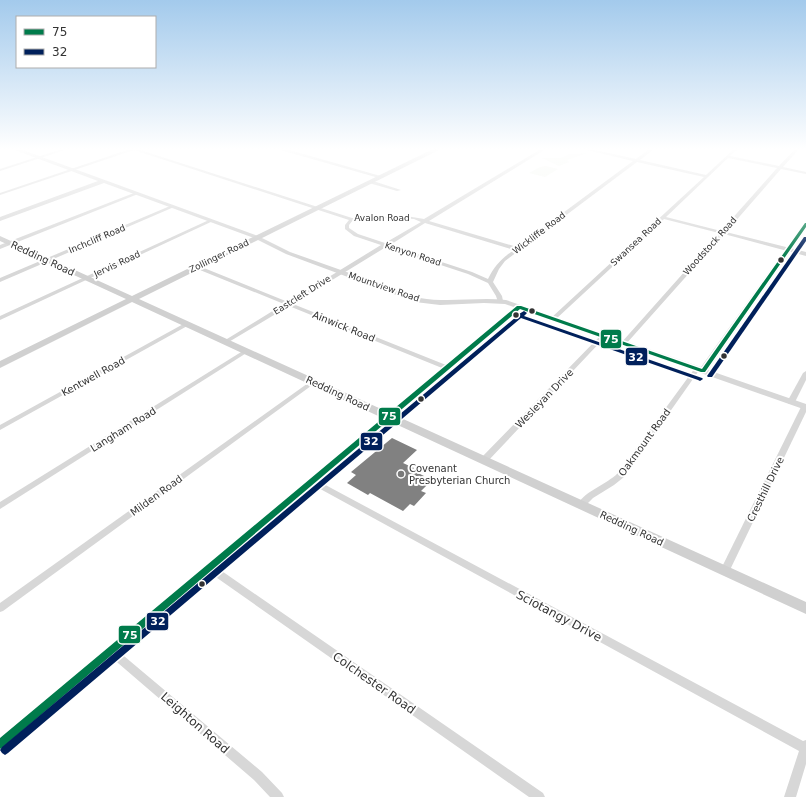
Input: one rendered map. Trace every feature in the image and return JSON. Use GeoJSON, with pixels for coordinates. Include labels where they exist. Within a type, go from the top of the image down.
{"type":"FeatureCollection","features":[{"type":"Feature","properties":{"kind":"main road","name":"Zollinger Road"},"geometry":{"type":"LineString","coordinates":[[0,365],[256,237],[361,186]]}},
{"type":"Feature","properties":{"kind":"main road","name":"Redding Road"},"geometry":{"type":"LineString","coordinates":[[0,238],[806,608]]}},
{"type":"Feature","properties":{"kind":"street"},"geometry":{"type":"LineString","coordinates":[[0,194],[23,186]]}},
{"type":"Feature","properties":{"kind":"street"},"geometry":{"type":"LineString","coordinates":[[0,219],[90,186]]}},
{"type":"Feature","properties":{"kind":"street","name":"Mountview Road"},"geometry":{"type":"LineString","coordinates":[[114,186],[256,237],[288,253],[424,301],[448,304],[478,301],[500,302],[519,307],[805,407]]}},
{"type":"Feature","properties":{"kind":"street","name":"Avalon Road"},"geometry":{"type":"LineString","coordinates":[[249,186],[352,219],[371,220],[405,217],[424,221],[517,249]]}},
{"type":"Feature","properties":{"kind":"street"},"geometry":{"type":"LineString","coordinates":[[385,186],[399,190]]}},
{"type":"Feature","properties":{"kind":"street","name":"Eastcleft Drive"},"geometry":{"type":"LineString","coordinates":[[225,342],[482,186]]}},
{"type":"Feature","properties":{"kind":"street","name":"Wickliffe Road"},"geometry":{"type":"LineString","coordinates":[[490,282],[499,264],[602,186]]}},
{"type":"Feature","properties":{"kind":"street","name":"Swansea Road"},"geometry":{"type":"LineString","coordinates":[[554,318],[695,186]]}},
{"type":"Feature","properties":{"kind":"street","name":"Woodstock Road"},"geometry":{"type":"LineString","coordinates":[[624,343],[764,186]]}},
{"type":"Feature","properties":{"kind":"street"},"geometry":{"type":"LineString","coordinates":[[0,247],[136,194]]}},
{"type":"Feature","properties":{"kind":"street","name":"Inchcliff Road"},"geometry":{"type":"LineString","coordinates":[[0,280],[172,207]]}},
{"type":"Feature","properties":{"kind":"street"},"geometry":{"type":"LineString","coordinates":[[662,217],[806,254]]}},
{"type":"Feature","properties":{"kind":"street","name":"Kenyon Road"},"geometry":{"type":"LineString","coordinates":[[352,219],[347,224],[347,228],[351,233],[470,273],[490,282]]}},
{"type":"Feature","properties":{"kind":"street","name":"Jervis Road"},"geometry":{"type":"LineString","coordinates":[[0,318],[211,221]]}},
{"type":"Feature","properties":{"kind":"street"},"geometry":{"type":"LineString","coordinates":[[700,370],[806,224]]}},
{"type":"Feature","properties":{"kind":"street","name":"Ainwick Road"},"geometry":{"type":"LineString","coordinates":[[197,267],[447,368]]}},
{"type":"Feature","properties":{"kind":"street"},"geometry":{"type":"LineString","coordinates":[[490,282],[499,296],[500,302]]}},
{"type":"Feature","properties":{"kind":"street"},"geometry":{"type":"LineString","coordinates":[[0,744],[519,307]]}},
{"type":"Feature","properties":{"kind":"street","name":"Kentwell Road"},"geometry":{"type":"LineString","coordinates":[[0,428],[187,324]]}},
{"type":"Feature","properties":{"kind":"street","name":"Wesleyan Drive"},"geometry":{"type":"LineString","coordinates":[[484,460],[604,336]]}},
{"type":"Feature","properties":{"kind":"street","name":"Langham Road"},"geometry":{"type":"LineString","coordinates":[[0,506],[246,351]]}},
{"type":"Feature","properties":{"kind":"street","name":"Oakmount Road"},"geometry":{"type":"LineString","coordinates":[[581,505],[588,497],[611,484],[621,475],[700,370]]}},
{"type":"Feature","properties":{"kind":"street"},"geometry":{"type":"LineString","coordinates":[[791,402],[806,373]]}},
{"type":"Feature","properties":{"kind":"street","name":"Milden Road"},"geometry":{"type":"LineString","coordinates":[[0,608],[313,382]]}},
{"type":"Feature","properties":{"kind":"street","name":"Cresthill Drive"},"geometry":{"type":"LineString","coordinates":[[724,571],[805,407]]}},
{"type":"Feature","properties":{"kind":"street","name":"Sciotangy Drive"},"geometry":{"type":"LineString","coordinates":[[312,481],[806,747]]}},
{"type":"Feature","properties":{"kind":"street","name":"Colchester Road"},"geometry":{"type":"LineString","coordinates":[[210,568],[539,797]]}},
{"type":"Feature","properties":{"kind":"street","name":"Leighton Road"},"geometry":{"type":"LineString","coordinates":[[111,651],[258,776],[278,797]]}},
{"type":"Feature","properties":{"kind":"street"},"geometry":{"type":"LineString","coordinates":[[790,797],[806,747]]}},
{"type":"Feature","properties":{"kind":"building","name":"Covenant Presbyterian Church"},"geometry":{"type":"Polygon","coordinates":[[[392,438],[417,450],[403,463],[414,468],[412,470],[424,476],[420,479],[428,484],[421,491],[426,493],[414,506],[410,504],[403,511],[370,493],[368,495],[347,483],[356,475],[351,472],[392,438]]]}},
{"type":"Feature","properties":{"kind":"transit line","name":"75"},"geometry":{"type":"LineString","coordinates":[[703,371],[806,224]]}},
{"type":"Feature","properties":{"kind":"transit line","name":"32"},"geometry":{"type":"LineString","coordinates":[[710,376],[806,238]]}},
{"type":"Feature","properties":{"kind":"transit line","name":"75"},"geometry":{"type":"LineString","coordinates":[[519,307],[703,371]]}},
{"type":"Feature","properties":{"kind":"transit line","name":"75"},"geometry":{"type":"LineString","coordinates":[[0,744],[519,307]]}},
{"type":"Feature","properties":{"kind":"transit line","name":"32"},"geometry":{"type":"LineString","coordinates":[[5,750],[524,313]]}},
{"type":"Feature","properties":{"kind":"transit line","name":"32"},"geometry":{"type":"LineString","coordinates":[[516,315],[700,379]]}},
{"type":"Feature","properties":{"kind":"place","name":"Covenant Presbyterian Church"},"geometry":{"type":"Point","coordinates":[401,474]}}]}
